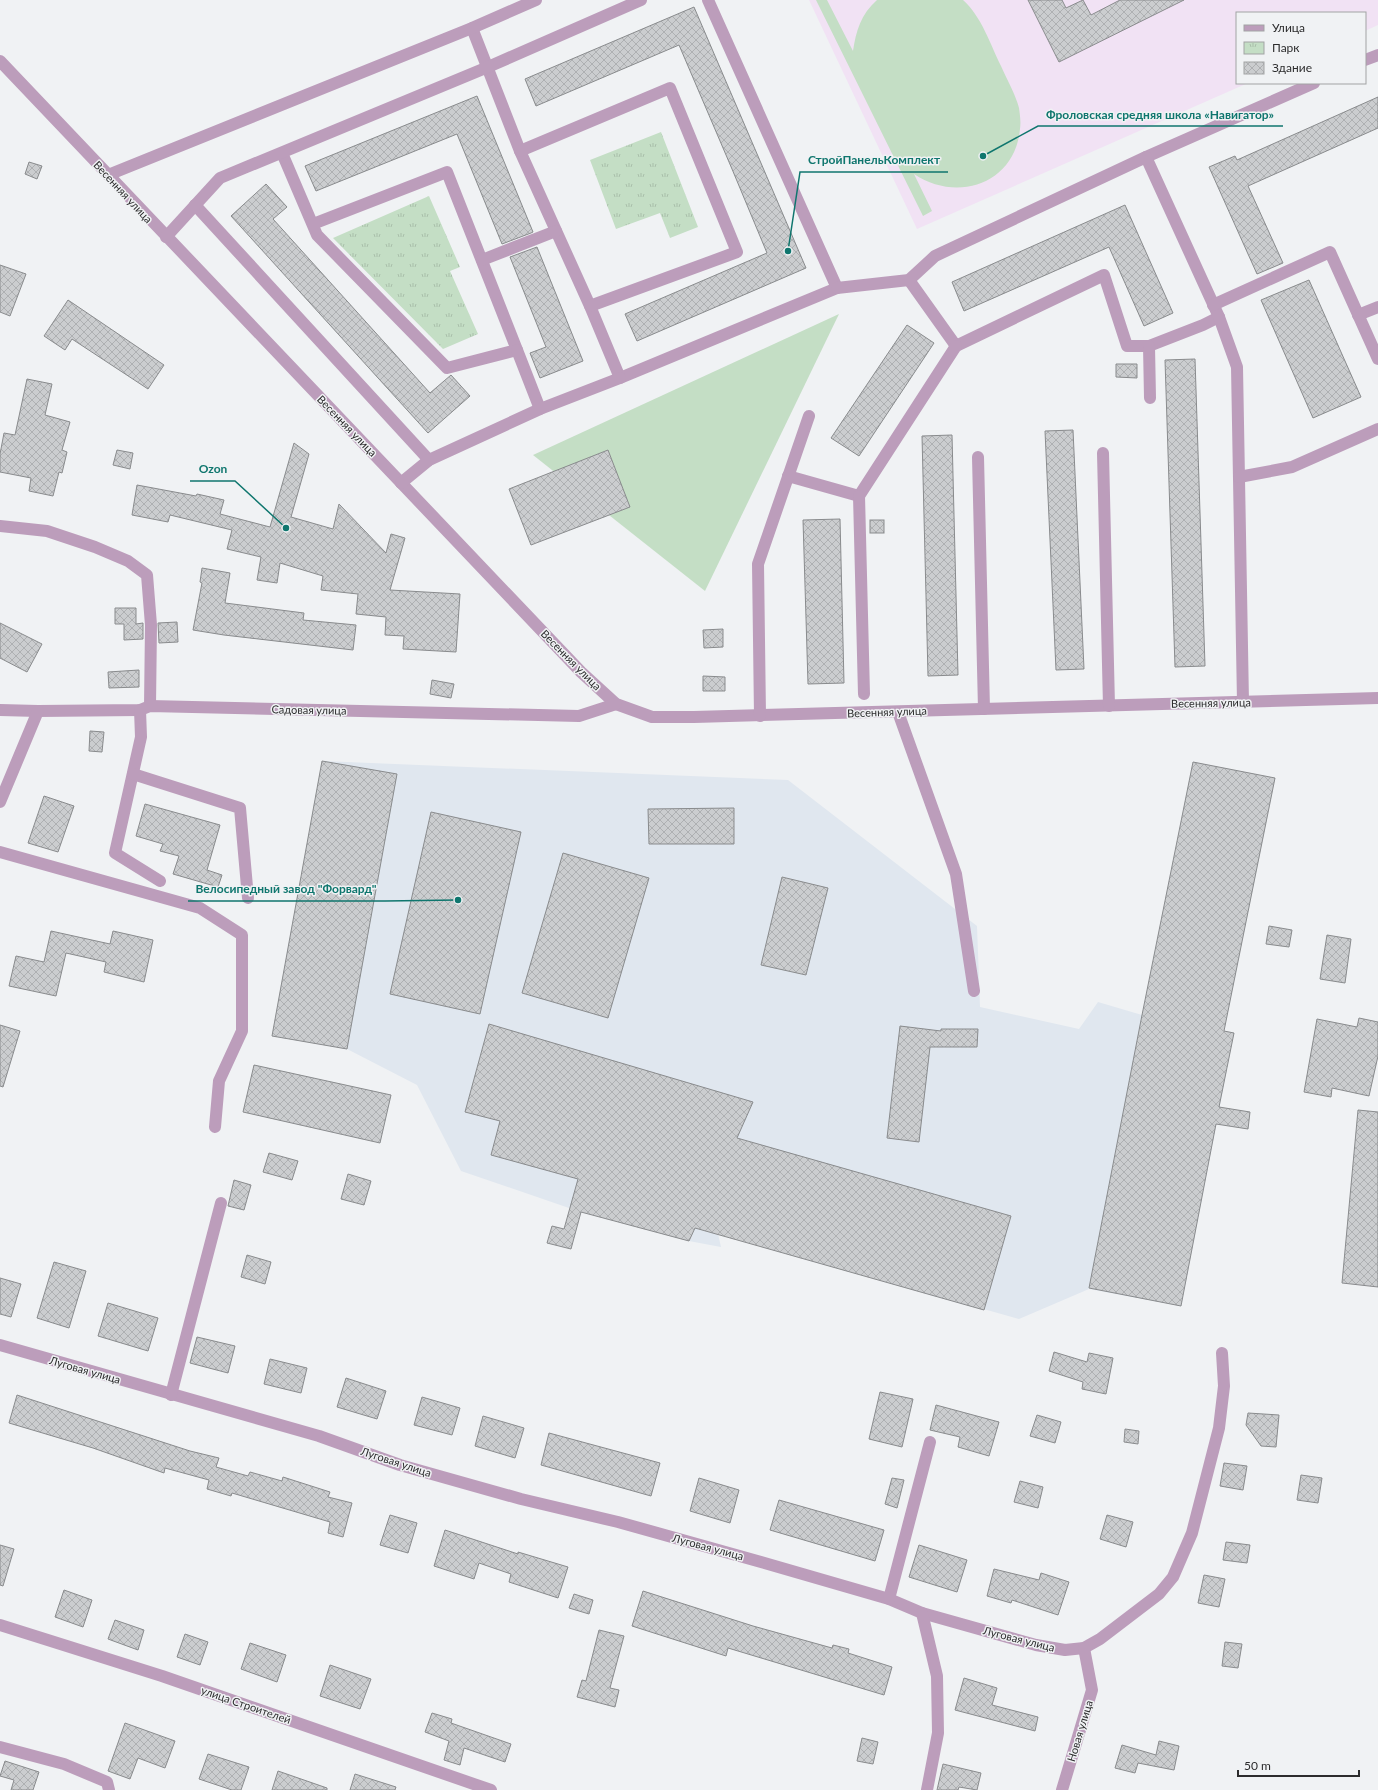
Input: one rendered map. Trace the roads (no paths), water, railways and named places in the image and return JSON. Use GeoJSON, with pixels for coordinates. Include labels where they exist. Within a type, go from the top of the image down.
{"type":"FeatureCollection","features":[{"type":"Feature","properties":{"kind":"street"},"geometry":{"type":"LineString","coordinates":[[108,175],[472,28],[536,0]]}},
{"type":"Feature","properties":{"kind":"street"},"geometry":{"type":"LineString","coordinates":[[166,237],[220,178],[488,67],[641,0]]}},
{"type":"Feature","properties":{"kind":"street"},"geometry":{"type":"LineString","coordinates":[[708,0],[838,288]]}},
{"type":"Feature","properties":{"kind":"street"},"geometry":{"type":"LineString","coordinates":[[472,28],[520,151],[590,306],[620,378]]}},
{"type":"Feature","properties":{"kind":"street"},"geometry":{"type":"LineString","coordinates":[[1366,60],[1378,55]]}},
{"type":"Feature","properties":{"kind":"street","name":"Весенняя улица"},"geometry":{"type":"LineString","coordinates":[[0,61],[581,672],[616,704],[652,717],[760,716],[1378,698]]}},
{"type":"Feature","properties":{"kind":"street"},"geometry":{"type":"LineString","coordinates":[[402,483],[429,460],[540,409],[620,378],[838,288],[909,280],[935,256],[1146,157],[1312,84]]}},
{"type":"Feature","properties":{"kind":"street"},"geometry":{"type":"LineString","coordinates":[[520,151],[670,88],[737,252],[590,306]]}},
{"type":"Feature","properties":{"kind":"street"},"geometry":{"type":"LineString","coordinates":[[282,152],[317,236],[448,368],[517,350]]}},
{"type":"Feature","properties":{"kind":"street"},"geometry":{"type":"LineString","coordinates":[[1146,157],[1219,317],[1236,367],[1243,702]]}},
{"type":"Feature","properties":{"kind":"street"},"geometry":{"type":"LineString","coordinates":[[313,224],[448,172],[540,409]]}},
{"type":"Feature","properties":{"kind":"street"},"geometry":{"type":"LineString","coordinates":[[195,205],[429,460]]}},
{"type":"Feature","properties":{"kind":"street"},"geometry":{"type":"LineString","coordinates":[[482,260],[556,232]]}},
{"type":"Feature","properties":{"kind":"street"},"geometry":{"type":"LineString","coordinates":[[1213,305],[1330,252],[1378,359]]}},
{"type":"Feature","properties":{"kind":"street"},"geometry":{"type":"LineString","coordinates":[[864,694],[859,496],[956,346],[1104,275],[1127,346],[1149,346],[1203,325],[1219,317]]}},
{"type":"Feature","properties":{"kind":"street"},"geometry":{"type":"LineString","coordinates":[[909,280],[956,346]]}},
{"type":"Feature","properties":{"kind":"street"},"geometry":{"type":"LineString","coordinates":[[1358,315],[1378,306]]}},
{"type":"Feature","properties":{"kind":"street"},"geometry":{"type":"LineString","coordinates":[[1149,346],[1150,398]]}},
{"type":"Feature","properties":{"kind":"street"},"geometry":{"type":"LineString","coordinates":[[760,716],[758,564],[809,416]]}},
{"type":"Feature","properties":{"kind":"street"},"geometry":{"type":"LineString","coordinates":[[1238,477],[1292,467],[1378,429]]}},
{"type":"Feature","properties":{"kind":"street"},"geometry":{"type":"LineString","coordinates":[[1103,453],[1109,706]]}},
{"type":"Feature","properties":{"kind":"street"},"geometry":{"type":"LineString","coordinates":[[978,457],[984,709]]}},
{"type":"Feature","properties":{"kind":"street"},"geometry":{"type":"LineString","coordinates":[[788,476],[859,496]]}},
{"type":"Feature","properties":{"kind":"street"},"geometry":{"type":"LineString","coordinates":[[0,526],[47,531],[95,547],[128,561],[147,575],[151,625],[145,708],[141,737],[115,853],[160,881]]}},
{"type":"Feature","properties":{"kind":"street","name":"Садовая улица"},"geometry":{"type":"LineString","coordinates":[[0,710],[38,711],[145,708],[579,716],[616,704]]}},
{"type":"Feature","properties":{"kind":"street"},"geometry":{"type":"LineString","coordinates":[[0,802],[38,711]]}},
{"type":"Feature","properties":{"kind":"street"},"geometry":{"type":"LineString","coordinates":[[898,712],[956,874],[974,991]]}},
{"type":"Feature","properties":{"kind":"street"},"geometry":{"type":"LineString","coordinates":[[133,774],[240,808],[248,898]]}},
{"type":"Feature","properties":{"kind":"street"},"geometry":{"type":"LineString","coordinates":[[0,852],[200,908],[242,935],[242,1031],[219,1081],[215,1127]]}},
{"type":"Feature","properties":{"kind":"street"},"geometry":{"type":"LineString","coordinates":[[171,1395],[221,1203]]}},
{"type":"Feature","properties":{"kind":"street","name":"Луговая улица"},"geometry":{"type":"LineString","coordinates":[[0,1345],[319,1436],[400,1465],[521,1499],[641,1528],[888,1599],[922,1613],[1036,1644],[1065,1650],[1084,1648],[1116,1628],[1158,1594],[1173,1577],[1183,1558],[1192,1533],[1219,1428],[1224,1386],[1222,1353]]}},
{"type":"Feature","properties":{"kind":"street"},"geometry":{"type":"LineString","coordinates":[[888,1599],[930,1442]]}},
{"type":"Feature","properties":{"kind":"street"},"geometry":{"type":"LineString","coordinates":[[922,1613],[936,1676],[938,1733],[927,1790]]}},
{"type":"Feature","properties":{"kind":"street","name":"улица Строителей"},"geometry":{"type":"LineString","coordinates":[[0,1625],[162,1676],[491,1790]]}},
{"type":"Feature","properties":{"kind":"street","name":"Новая улица"},"geometry":{"type":"LineString","coordinates":[[1062,1790],[1092,1690],[1084,1648]]}},
{"type":"Feature","properties":{"kind":"street"},"geometry":{"type":"LineString","coordinates":[[0,1747],[64,1764],[107,1782],[109,1790]]}},
{"type":"Feature","properties":{"kind":"place","name":"Фроловская средняя школа «Навигатор»"},"geometry":{"type":"Point","coordinates":[983,156]}},
{"type":"Feature","properties":{"kind":"place","name":"СтройПанельКомплект"},"geometry":{"type":"Point","coordinates":[788,251]}},
{"type":"Feature","properties":{"kind":"place","name":"Ozon"},"geometry":{"type":"Point","coordinates":[286,528]}},
{"type":"Feature","properties":{"kind":"place","name":"Велосипедный завод \"Форвард\""},"geometry":{"type":"Point","coordinates":[458,900]}}]}
